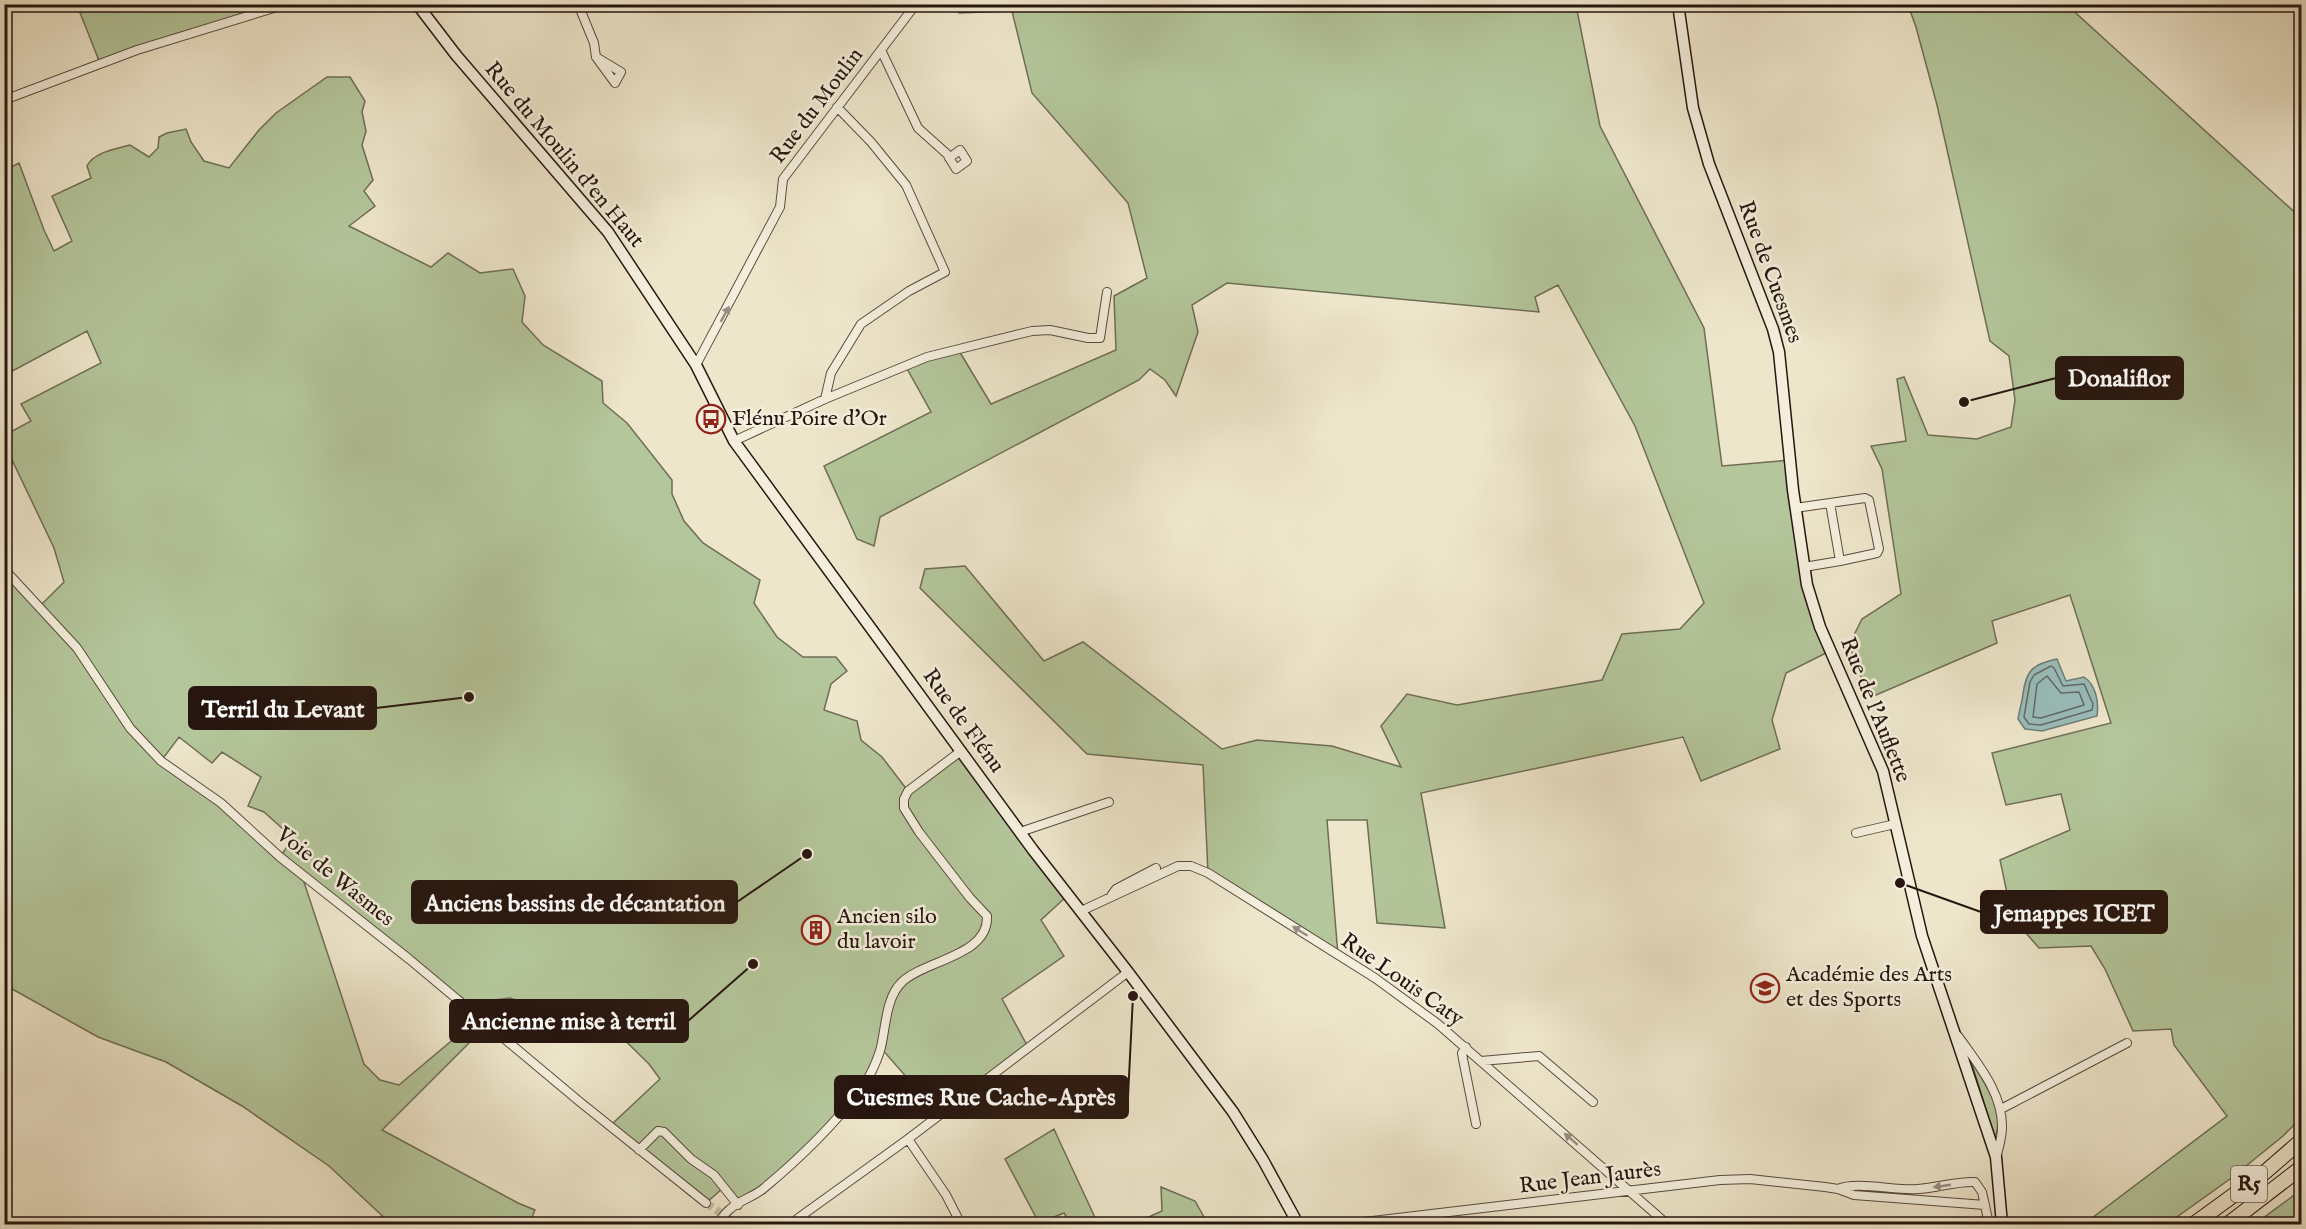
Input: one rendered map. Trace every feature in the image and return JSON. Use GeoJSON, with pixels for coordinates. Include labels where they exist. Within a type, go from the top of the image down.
{"type":"FeatureCollection","features":[{"type":"Feature","properties":{"kind":"highway","name":"R5"},"geometry":{"type":"LineString","coordinates":[[2194,1224],[2264,1173],[2301,1140]]}},
{"type":"Feature","properties":{"kind":"highway","name":"R5"},"geometry":{"type":"LineString","coordinates":[[2234,1221],[2301,1167]]}},
{"type":"Feature","properties":{"kind":"highway"},"geometry":{"type":"LineString","coordinates":[[2234,1221],[2301,1176]]}},
{"type":"Feature","properties":{"kind":"street"},"geometry":{"type":"LineString","coordinates":[[4,100],[137,50],[287,4]]}},
{"type":"Feature","properties":{"kind":"street","name":"Rue du Moulin d'en Haut"},"geometry":{"type":"LineString","coordinates":[[417,4],[456,55],[608,231],[696,365],[735,441],[875,633]]}},
{"type":"Feature","properties":{"kind":"street"},"geometry":{"type":"LineString","coordinates":[[578,4],[594,43],[596,57]]}},
{"type":"Feature","properties":{"kind":"street","name":"Rue du Moulin"},"geometry":{"type":"LineString","coordinates":[[696,365],[780,207],[783,179],[916,4]]}},
{"type":"Feature","properties":{"kind":"street","name":"Rue de Cuesmes"},"geometry":{"type":"LineString","coordinates":[[1677,4],[1693,108],[1709,164],[1776,340],[1782,371],[1795,507],[1804,567],[1820,627]]}},
{"type":"Feature","properties":{"kind":"street"},"geometry":{"type":"LineString","coordinates":[[881,50],[918,128],[949,158]]}},
{"type":"Feature","properties":{"kind":"street"},"geometry":{"type":"LineString","coordinates":[[825,399],[831,373],[861,324],[909,291],[945,272],[906,185],[872,142],[837,106]]}},
{"type":"Feature","properties":{"kind":"street"},"geometry":{"type":"LineString","coordinates":[[735,441],[825,399],[927,357],[1032,331],[1050,330],[1088,338],[1100,338],[1107,292]]}},
{"type":"Feature","properties":{"kind":"street"},"geometry":{"type":"LineString","coordinates":[[1795,507],[1865,498],[1869,500],[1879,549],[1877,553],[1804,567]]}},
{"type":"Feature","properties":{"kind":"street"},"geometry":{"type":"LineString","coordinates":[[1830,503],[1840,561]]}},
{"type":"Feature","properties":{"kind":"street","name":"Voie de Wasmes"},"geometry":{"type":"LineString","coordinates":[[4,569],[77,648],[130,728],[161,761],[221,803],[280,857],[409,959],[706,1203]]}},
{"type":"Feature","properties":{"kind":"street","name":"Rue de l'Auflette"},"geometry":{"type":"LineString","coordinates":[[1820,627],[1883,771],[1922,936],[1996,1157],[2002,1224]]}},
{"type":"Feature","properties":{"kind":"street","name":"Rue de Flénu"},"geometry":{"type":"LineString","coordinates":[[875,633],[1020,832],[1233,1112],[1263,1160],[1298,1224]]}},
{"type":"Feature","properties":{"kind":"street"},"geometry":{"type":"LineString","coordinates":[[717,1224],[729,1209],[761,1190],[802,1154],[864,1086],[879,1052],[891,1002],[902,983],[924,969],[966,951],[981,937],[988,925],[987,916],[970,898],[919,832],[904,808],[904,799],[908,791],[961,750]]}},
{"type":"Feature","properties":{"kind":"street"},"geometry":{"type":"LineString","coordinates":[[1020,832],[1109,802]]}},
{"type":"Feature","properties":{"kind":"street"},"geometry":{"type":"LineString","coordinates":[[1856,832],[1895,824]]}},
{"type":"Feature","properties":{"kind":"street","name":"Rue Louis Caty"},"geometry":{"type":"LineString","coordinates":[[1081,911],[1178,866],[1191,866],[1208,873],[1375,978],[1438,1024],[1667,1224]]}},
{"type":"Feature","properties":{"kind":"street"},"geometry":{"type":"LineString","coordinates":[[1110,897],[1121,886],[1156,868]]}},
{"type":"Feature","properties":{"kind":"street"},"geometry":{"type":"LineString","coordinates":[[794,1224],[797,1219],[908,1139],[1128,972]]}},
{"type":"Feature","properties":{"kind":"street"},"geometry":{"type":"LineString","coordinates":[[1955,1032],[1994,1091],[2001,1109],[2002,1129],[1996,1157]]}},
{"type":"Feature","properties":{"kind":"street"},"geometry":{"type":"LineString","coordinates":[[2001,1109],[2127,1043]]}},
{"type":"Feature","properties":{"kind":"street"},"geometry":{"type":"LineString","coordinates":[[1466,1047],[1462,1053],[1462,1059],[1476,1124]]}},
{"type":"Feature","properties":{"kind":"street"},"geometry":{"type":"LineString","coordinates":[[1481,1060],[1539,1056],[1593,1102]]}},
{"type":"Feature","properties":{"kind":"street"},"geometry":{"type":"LineString","coordinates":[[639,1150],[653,1134],[658,1131],[664,1132],[691,1159],[714,1175],[738,1204]]}},
{"type":"Feature","properties":{"kind":"street"},"geometry":{"type":"LineString","coordinates":[[908,1139],[946,1195],[961,1224]]}},
{"type":"Feature","properties":{"kind":"street","name":"Rue Jean Jaurès"},"geometry":{"type":"LineString","coordinates":[[1347,1224],[1734,1179],[1838,1189],[1854,1195],[1985,1205]]}},
{"type":"Feature","properties":{"kind":"street","name":"Rue Jean Jaurès"},"geometry":{"type":"LineString","coordinates":[[1838,1189],[1848,1184],[1917,1190],[1975,1182],[1982,1192],[1989,1224]]}},
{"type":"Feature","properties":{"kind":"green space"},"geometry":{"type":"Polygon","coordinates":[[[77,5],[290,5],[100,63],[77,5]]]}},
{"type":"Feature","properties":{"kind":"green space"},"geometry":{"type":"Polygon","coordinates":[[[959,5],[1576,5],[1600,126],[1704,328],[1722,466],[1790,460],[1807,585],[1830,651],[1786,673],[1772,720],[1780,749],[1701,781],[1683,737],[1421,793],[1445,928],[1377,923],[1367,820],[1327,820],[1338,955],[1208,873],[1203,765],[1087,754],[920,588],[925,569],[965,566],[1044,661],[1083,642],[1222,749],[1257,740],[1332,746],[1401,767],[1381,726],[1407,694],[1457,705],[1602,680],[1622,634],[1680,629],[1704,603],[1635,426],[1558,285],[1535,297],[1539,312],[1227,283],[1192,305],[1198,332],[1176,396],[1165,380],[1150,369],[1139,380],[880,517],[874,546],[857,539],[824,466],[931,412],[905,365],[958,349],[991,404],[1116,350],[1114,296],[1147,278],[1128,203],[1032,93],[1012,11],[959,13],[959,5]]]}},
{"type":"Feature","properties":{"kind":"green space"},"geometry":{"type":"Polygon","coordinates":[[[1908,5],[2067,5],[2301,218],[2301,1118],[2283,1136],[2230,1179],[2167,1224],[2084,1224],[2227,1116],[2174,1045],[2171,1029],[2133,1031],[2105,969],[2091,946],[2039,948],[2012,917],[2000,860],[2070,830],[2061,794],[2006,805],[1992,753],[2111,723],[2070,595],[1992,621],[1997,643],[1869,698],[1849,645],[1862,619],[1901,594],[1882,469],[1871,446],[1906,441],[1897,379],[1904,377],[1928,435],[1977,439],[2011,427],[2015,400],[2009,356],[1990,341],[1937,105],[1908,5]]]}},
{"type":"Feature","properties":{"kind":"green space"},"geometry":{"type":"Polygon","coordinates":[[[327,77],[350,77],[365,101],[362,112],[366,131],[362,145],[373,180],[364,191],[375,206],[349,226],[431,267],[448,253],[480,273],[513,269],[525,296],[522,322],[543,345],[602,381],[603,403],[627,423],[672,480],[672,494],[684,521],[703,543],[760,580],[754,603],[777,637],[803,657],[836,657],[847,671],[831,684],[824,710],[857,721],[861,740],[882,757],[908,791],[961,751],[1066,897],[1041,920],[1064,956],[1002,999],[1028,1047],[938,1113],[881,1048],[864,1086],[802,1154],[738,1205],[723,1188],[706,1203],[610,1126],[660,1079],[649,1064],[598,1014],[576,1007],[532,1005],[510,998],[469,1003],[302,876],[364,1064],[380,1080],[399,1085],[481,1016],[489,1023],[382,1130],[535,1210],[529,1224],[391,1224],[329,1166],[242,1106],[166,1062],[98,1037],[5,985],[4,565],[39,607],[64,582],[54,548],[5,445],[9,443],[7,434],[31,421],[21,404],[101,363],[87,331],[5,375],[5,170],[19,163],[54,251],[72,241],[52,196],[91,178],[87,166],[95,157],[130,145],[149,157],[158,148],[159,137],[186,129],[191,142],[204,161],[229,168],[259,130],[276,113],[327,77]],[[179,737],[161,761],[221,803],[280,857],[293,838],[264,812],[248,806],[261,777],[222,752],[212,763],[179,737]]]}},
{"type":"Feature","properties":{"kind":"green space"},"geometry":{"type":"Polygon","coordinates":[[[1971,1061],[1988,1088],[1996,1108],[1998,1128],[1995,1138],[1971,1061]]]}},
{"type":"Feature","properties":{"kind":"green space"},"geometry":{"type":"Polygon","coordinates":[[[1054,1129],[1098,1224],[1071,1224],[1064,1213],[1039,1223],[1005,1159],[1054,1129]]]}},
{"type":"Feature","properties":{"kind":"green space"},"geometry":{"type":"Polygon","coordinates":[[[1161,1187],[1195,1201],[1208,1224],[1133,1224],[1162,1211],[1161,1187]]]}},
{"type":"Feature","properties":{"kind":"green space"},"geometry":{"type":"Polygon","coordinates":[[[2301,1190],[2301,1224],[2255,1224],[2301,1190]]]}},
{"type":"Feature","properties":{"kind":"water"},"geometry":{"type":"Polygon","coordinates":[[[2057,659],[2066,681],[2084,677],[2091,684],[2098,705],[2097,716],[2042,731],[2025,729],[2018,719],[2026,679],[2036,666],[2057,659]]]}},
{"type":"Feature","properties":{"kind":"tunnel"},"geometry":{"type":"LineString","coordinates":[[706,1203],[736,1224]]}},
{"type":"Feature","properties":{"kind":"place","name":"Donaliflor"},"geometry":{"type":"Point","coordinates":[1964,402]}},
{"type":"Feature","properties":{"kind":"place","name":"Flénu Poire d'Or"},"geometry":{"type":"Point","coordinates":[711,419]}},
{"type":"Feature","properties":{"kind":"place","name":"Terril du Levant"},"geometry":{"type":"Point","coordinates":[469,697]}},
{"type":"Feature","properties":{"kind":"place","name":"Anciens bassins de décantation"},"geometry":{"type":"Point","coordinates":[807,854]}},
{"type":"Feature","properties":{"kind":"place","name":"Jemappes ICET"},"geometry":{"type":"Point","coordinates":[1900,883]}},
{"type":"Feature","properties":{"kind":"place","name":"Ancien silo du lavoir"},"geometry":{"type":"Point","coordinates":[816,930]}},
{"type":"Feature","properties":{"kind":"place","name":"Ancienne mise à terril"},"geometry":{"type":"Point","coordinates":[753,964]}},
{"type":"Feature","properties":{"kind":"place","name":"Académie des Arts et des Sports"},"geometry":{"type":"Point","coordinates":[1765,988]}},
{"type":"Feature","properties":{"kind":"place","name":"Cuesmes Rue Cache-Après"},"geometry":{"type":"Point","coordinates":[1133,996]}}]}
